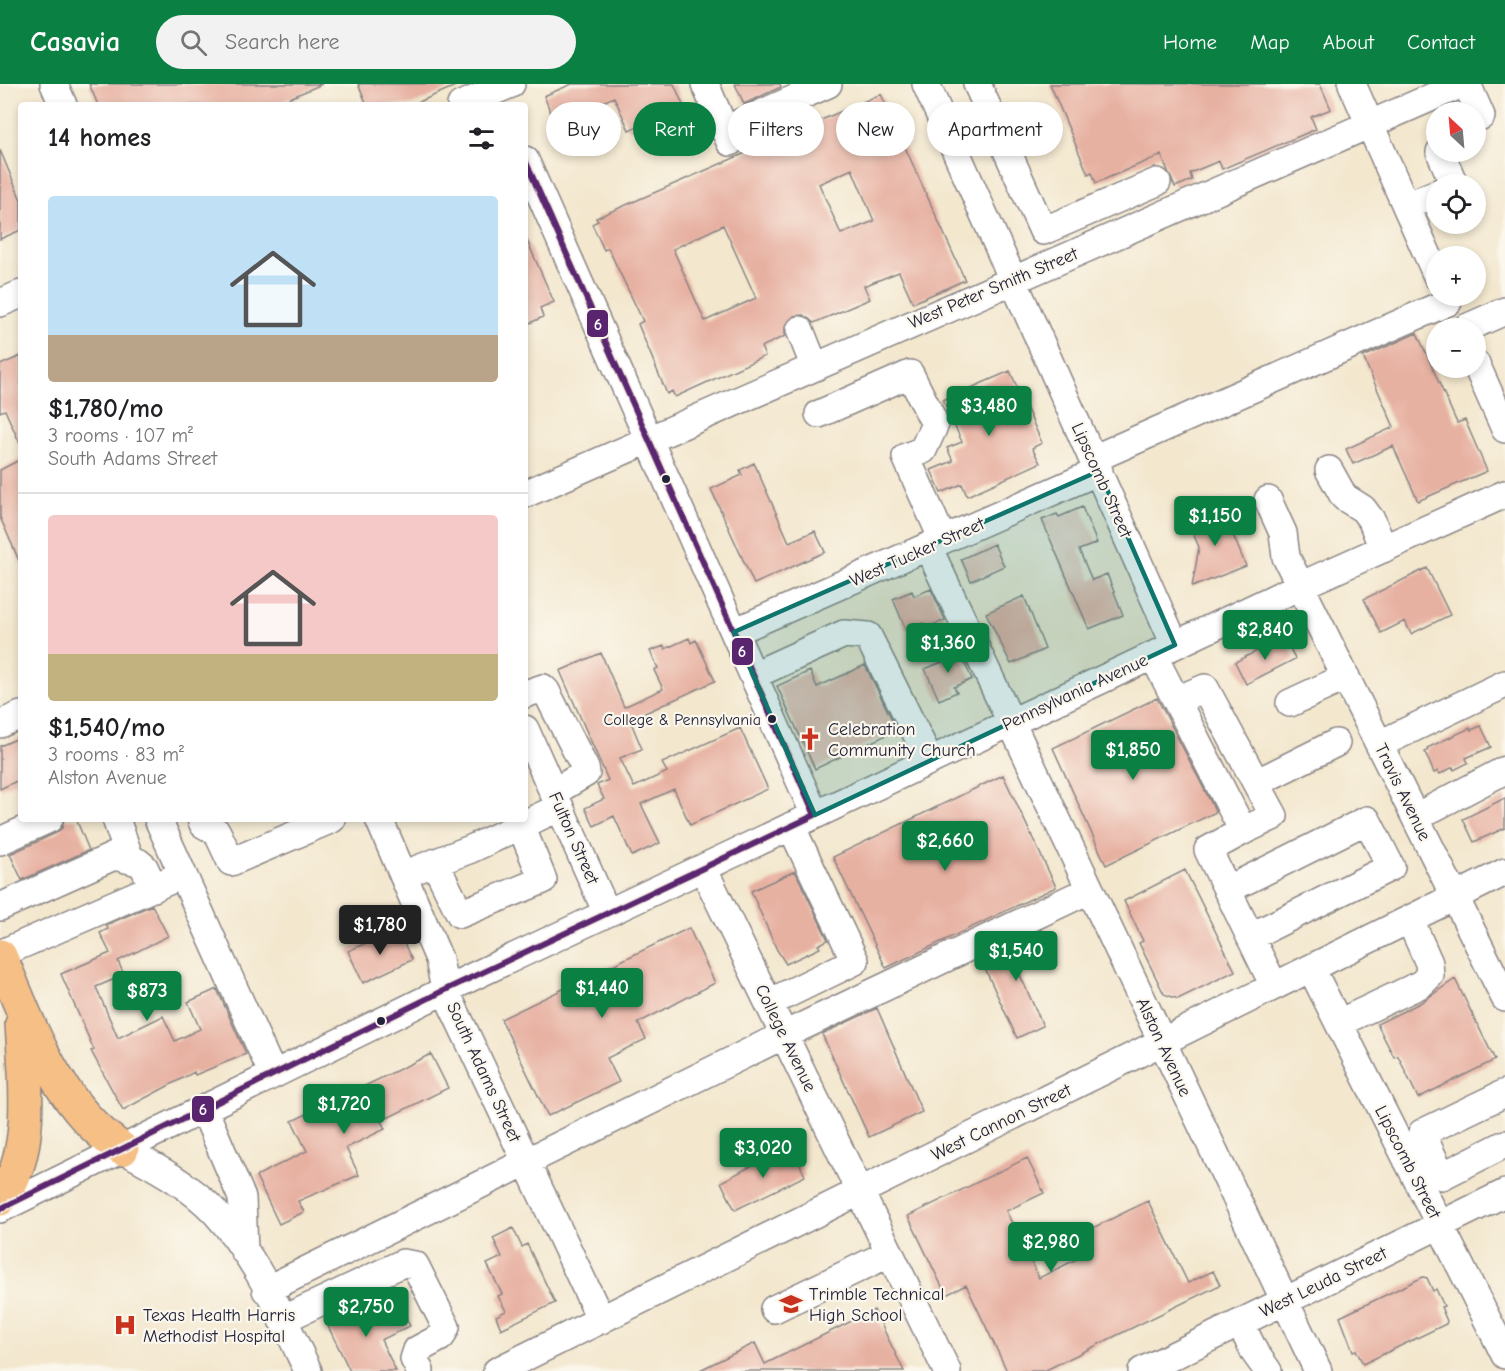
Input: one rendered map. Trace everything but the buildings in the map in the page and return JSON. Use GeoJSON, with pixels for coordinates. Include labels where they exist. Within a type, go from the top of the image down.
{"type":"FeatureCollection","features":[{"type":"Feature","properties":{"kind":"main road"},"geometry":{"type":"LineString","coordinates":[[1,960],[47,1061],[75,1106],[103,1136],[122,1149]]}},
{"type":"Feature","properties":{"kind":"main road"},"geometry":{"type":"LineString","coordinates":[[0,1199],[12,1177],[24,1133],[26,1092],[20,1004]]}},
{"type":"Feature","properties":{"kind":"street"},"geometry":{"type":"LineString","coordinates":[[54,84],[62,102]]}},
{"type":"Feature","properties":{"kind":"street"},"geometry":{"type":"LineString","coordinates":[[705,84],[727,136],[828,84]]}},
{"type":"Feature","properties":{"kind":"street","name":"Lipscomb Street"},"geometry":{"type":"LineString","coordinates":[[926,84],[1096,465],[1164,650],[1176,700],[1243,831]]}},
{"type":"Feature","properties":{"kind":"street"},"geometry":{"type":"LineString","coordinates":[[977,84],[1043,231],[1157,182]]}},
{"type":"Feature","properties":{"kind":"street"},"geometry":{"type":"LineString","coordinates":[[1352,84],[1426,251]]}},
{"type":"Feature","properties":{"kind":"street","name":"West Peter Smith Street"},"geometry":{"type":"LineString","coordinates":[[528,493],[1462,84]]}},
{"type":"Feature","properties":{"kind":"street"},"geometry":{"type":"LineString","coordinates":[[1467,84],[1474,102]]}},
{"type":"Feature","properties":{"kind":"street"},"geometry":{"type":"LineString","coordinates":[[469,102],[500,91]]}},
{"type":"Feature","properties":{"kind":"street"},"geometry":{"type":"LineString","coordinates":[[528,167],[815,815]]}},
{"type":"Feature","properties":{"kind":"street"},"geometry":{"type":"LineString","coordinates":[[1406,206],[1426,198]]}},
{"type":"Feature","properties":{"kind":"street"},"geometry":{"type":"LineString","coordinates":[[1092,211],[1103,241]]}},
{"type":"Feature","properties":{"kind":"street"},"geometry":{"type":"LineString","coordinates":[[0,303],[18,295]]}},
{"type":"Feature","properties":{"kind":"street","name":"West Tucker Street"},"geometry":{"type":"LineString","coordinates":[[735,632],[935,544],[1432,306]]}},
{"type":"Feature","properties":{"kind":"street"},"geometry":{"type":"LineString","coordinates":[[1486,319],[1505,311]]}},
{"type":"Feature","properties":{"kind":"street"},"geometry":{"type":"LineString","coordinates":[[800,330],[814,366]]}},
{"type":"Feature","properties":{"kind":"street","name":"Alston Avenue"},"geometry":{"type":"LineString","coordinates":[[819,414],[910,374],[935,424],[923,450],[906,457],[935,544],[1010,723],[1318,1371]]}},
{"type":"Feature","properties":{"kind":"street"},"geometry":{"type":"LineString","coordinates":[[1482,378],[1505,429]]}},
{"type":"Feature","properties":{"kind":"street"},"geometry":{"type":"LineString","coordinates":[[1329,470],[1344,497],[1363,509],[1372,521],[1383,549]]}},
{"type":"Feature","properties":{"kind":"street","name":"Pennsylvania Avenue"},"geometry":{"type":"LineString","coordinates":[[0,1209],[607,913],[1302,585],[1505,494]]}},
{"type":"Feature","properties":{"kind":"street","name":"Travis Avenue"},"geometry":{"type":"LineString","coordinates":[[1268,500],[1283,533],[1286,557],[1302,585],[1505,998]]}},
{"type":"Feature","properties":{"kind":"street"},"geometry":{"type":"LineString","coordinates":[[754,675],[844,634],[868,636],[874,643],[930,760]]}},
{"type":"Feature","properties":{"kind":"street"},"geometry":{"type":"LineString","coordinates":[[1290,703],[1346,676]]}},
{"type":"Feature","properties":{"kind":"street"},"geometry":{"type":"LineString","coordinates":[[1380,744],[1505,684]]}},
{"type":"Feature","properties":{"kind":"street"},"geometry":{"type":"LineString","coordinates":[[528,693],[543,688],[546,691],[586,773],[557,800],[528,821]]}},
{"type":"Feature","properties":{"kind":"street"},"geometry":{"type":"LineString","coordinates":[[1176,700],[1205,688],[1258,782],[1274,816],[1208,850],[1274,986]]}},
{"type":"Feature","properties":{"kind":"street"},"geometry":{"type":"LineString","coordinates":[[0,724],[18,716]]}},
{"type":"Feature","properties":{"kind":"street"},"geometry":{"type":"LineString","coordinates":[[1258,782],[1336,744]]}},
{"type":"Feature","properties":{"kind":"street","name":"Fulton Street"},"geometry":{"type":"LineString","coordinates":[[531,758],[557,800],[607,913]]}},
{"type":"Feature","properties":{"kind":"street"},"geometry":{"type":"LineString","coordinates":[[1416,817],[1505,770]]}},
{"type":"Feature","properties":{"kind":"street"},"geometry":{"type":"LineString","coordinates":[[1227,890],[1367,820],[1391,867],[1250,937]]}},
{"type":"Feature","properties":{"kind":"street"},"geometry":{"type":"LineString","coordinates":[[0,841],[42,822]]}},
{"type":"Feature","properties":{"kind":"street"},"geometry":{"type":"LineString","coordinates":[[117,822],[130,859]]}},
{"type":"Feature","properties":{"kind":"street"},"geometry":{"type":"LineString","coordinates":[[159,822],[273,1075]]}},
{"type":"Feature","properties":{"kind":"street"},"geometry":{"type":"LineString","coordinates":[[202,822],[217,832],[231,862],[325,822]]}},
{"type":"Feature","properties":{"kind":"street","name":"South Adams Street"},"geometry":{"type":"LineString","coordinates":[[384,822],[403,874],[439,959],[445,990],[601,1320]]}},
{"type":"Feature","properties":{"kind":"street"},"geometry":{"type":"LineString","coordinates":[[403,874],[435,863],[527,822]]}},
{"type":"Feature","properties":{"kind":"street"},"geometry":{"type":"LineString","coordinates":[[435,863],[460,914],[543,880],[521,826]]}},
{"type":"Feature","properties":{"kind":"street"},"geometry":{"type":"LineString","coordinates":[[769,1003],[855,961],[791,826]]}},
{"type":"Feature","properties":{"kind":"street"},"geometry":{"type":"LineString","coordinates":[[0,907],[108,858],[130,859],[144,867],[154,888]]}},
{"type":"Feature","properties":{"kind":"street","name":"College Avenue"},"geometry":{"type":"LineString","coordinates":[[703,868],[947,1371]]}},
{"type":"Feature","properties":{"kind":"street","name":"West Cannon Street"},"geometry":{"type":"LineString","coordinates":[[497,1371],[1505,872]]}},
{"type":"Feature","properties":{"kind":"street"},"geometry":{"type":"LineString","coordinates":[[1,960],[182,875]]}},
{"type":"Feature","properties":{"kind":"street"},"geometry":{"type":"LineString","coordinates":[[267,1290],[784,1035],[1089,890]]}},
{"type":"Feature","properties":{"kind":"street"},"geometry":{"type":"LineString","coordinates":[[1339,1023],[1421,984],[1430,975],[1429,963],[1410,920]]}},
{"type":"Feature","properties":{"kind":"street","name":"Lipscomb Street"},"geometry":{"type":"LineString","coordinates":[[1311,968],[1339,1023],[1418,1154],[1440,1225],[1505,1355]]}},
{"type":"Feature","properties":{"kind":"street"},"geometry":{"type":"LineString","coordinates":[[1505,1093],[1422,1133],[1418,1154],[1443,1176],[1505,1144]]}},
{"type":"Feature","properties":{"kind":"street"},"geometry":{"type":"LineString","coordinates":[[204,1109],[242,1198],[244,1251]]}},
{"type":"Feature","properties":{"kind":"street"},"geometry":{"type":"LineString","coordinates":[[122,1149],[173,1178],[216,1214],[244,1251],[267,1290],[308,1371]]}},
{"type":"Feature","properties":{"kind":"street","name":"West Leuda Street"},"geometry":{"type":"LineString","coordinates":[[1142,1371],[1505,1193]]}},
{"type":"Feature","properties":{"kind":"street"},"geometry":{"type":"LineString","coordinates":[[774,1309],[890,1253]]}},
{"type":"Feature","properties":{"kind":"street"},"geometry":{"type":"LineString","coordinates":[[282,1320],[403,1263],[415,1265],[446,1327],[441,1337],[417,1350],[414,1359],[420,1371]]}},
{"type":"Feature","properties":{"kind":"street"},"geometry":{"type":"LineString","coordinates":[[1240,1323],[1255,1353],[1268,1371]]}},
{"type":"Feature","properties":{"kind":"highlighted area"},"geometry":{"type":"Polygon","coordinates":[[[1099,471],[1175,645],[815,815],[734,632],[1099,471]]]}},
{"type":"Feature","properties":{"kind":"transit line","name":"6"},"geometry":{"type":"LineString","coordinates":[[528,167],[815,815]]}},
{"type":"Feature","properties":{"kind":"transit line","name":"6"},"geometry":{"type":"LineString","coordinates":[[0,1209],[445,990],[815,815]]}},
{"type":"Feature","properties":{"kind":"place","name":"College & Pennsylvania"},"geometry":{"type":"Point","coordinates":[772,719]}},
{"type":"Feature","properties":{"kind":"place","name":"Celebration Community Church"},"geometry":{"type":"Point","coordinates":[810,739]}},
{"type":"Feature","properties":{"kind":"place","name":"Trimble Technical High School"},"geometry":{"type":"Point","coordinates":[791,1304]}},
{"type":"Feature","properties":{"kind":"place","name":"Texas Health Harris Methodist Hospital"},"geometry":{"type":"Point","coordinates":[125,1325]}}]}
